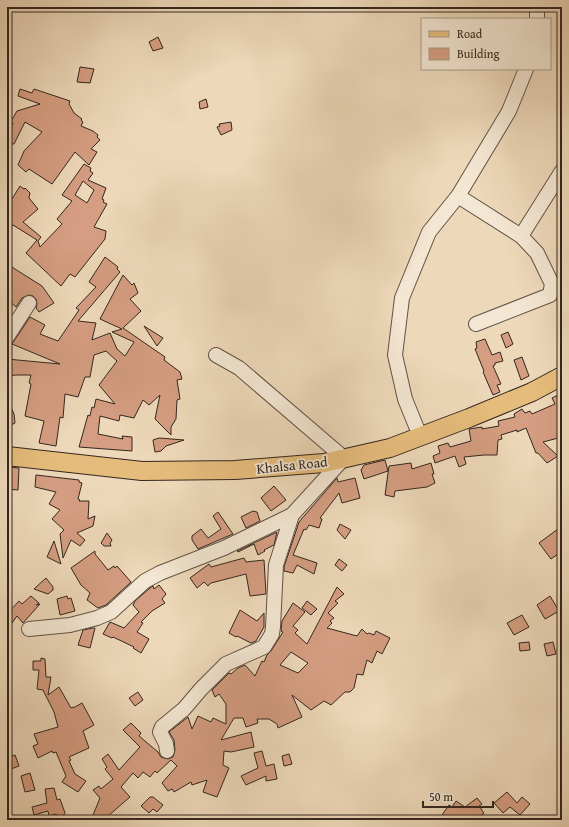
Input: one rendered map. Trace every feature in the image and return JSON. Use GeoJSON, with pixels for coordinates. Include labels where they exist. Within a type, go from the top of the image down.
{"type":"FeatureCollection","features":[{"type":"Feature","properties":{"kind":"main road","name":"Khalsa Road"},"geometry":{"type":"LineString","coordinates":[[7,456],[142,471],[235,470],[324,463],[390,448],[532,392],[562,376]]}},
{"type":"Feature","properties":{"kind":"street"},"geometry":{"type":"LineString","coordinates":[[537,7],[537,18]]}},
{"type":"Feature","properties":{"kind":"street"},"geometry":{"type":"LineString","coordinates":[[420,436],[405,399],[395,355],[402,298],[429,232],[458,196],[509,111],[526,70]]}},
{"type":"Feature","properties":{"kind":"street"},"geometry":{"type":"LineString","coordinates":[[521,236],[562,171]]}},
{"type":"Feature","properties":{"kind":"street"},"geometry":{"type":"LineString","coordinates":[[458,196],[521,236],[537,253],[552,284],[550,295],[476,324]]}},
{"type":"Feature","properties":{"kind":"street"},"geometry":{"type":"LineString","coordinates":[[7,337],[29,303]]}},
{"type":"Feature","properties":{"kind":"street"},"geometry":{"type":"LineString","coordinates":[[29,629],[70,625],[97,618],[111,612],[145,581],[160,573],[224,548],[292,515],[344,458],[239,368],[216,355]]}},
{"type":"Feature","properties":{"kind":"street"},"geometry":{"type":"LineString","coordinates":[[167,751],[166,744],[160,732],[162,727],[184,709],[200,689],[226,664],[264,647],[269,640],[273,627],[276,565],[292,515]]}},
{"type":"Feature","properties":{"kind":"building"},"geometry":{"type":"Polygon","coordinates":[[[158,37],[163,48],[153,51],[149,42],[158,37]]]}},
{"type":"Feature","properties":{"kind":"building"},"geometry":{"type":"Polygon","coordinates":[[[80,67],[94,69],[90,83],[77,82],[80,67]]]}},
{"type":"Feature","properties":{"kind":"building"},"geometry":{"type":"Polygon","coordinates":[[[20,89],[32,93],[34,89],[70,101],[69,104],[74,113],[82,119],[81,120],[83,122],[81,126],[93,131],[98,135],[97,137],[100,140],[91,149],[97,152],[89,165],[75,152],[52,184],[29,169],[26,172],[18,165],[24,151],[42,132],[25,122],[14,144],[7,144],[9,135],[8,132],[13,123],[10,123],[17,111],[40,104],[18,96],[20,89]]]}},
{"type":"Feature","properties":{"kind":"building"},"geometry":{"type":"Polygon","coordinates":[[[206,99],[208,107],[200,109],[199,102],[206,99]]]}},
{"type":"Feature","properties":{"kind":"building"},"geometry":{"type":"Polygon","coordinates":[[[231,122],[232,130],[221,135],[217,127],[220,126],[219,124],[231,122]]]}},
{"type":"Feature","properties":{"kind":"building"},"geometry":{"type":"Polygon","coordinates":[[[84,164],[91,168],[90,171],[93,173],[88,180],[106,188],[102,199],[104,200],[103,202],[107,204],[94,227],[106,231],[105,239],[75,277],[70,274],[61,286],[26,253],[37,240],[13,225],[10,227],[7,223],[7,195],[12,199],[20,186],[24,189],[25,188],[30,193],[29,198],[38,209],[23,222],[41,237],[38,241],[40,247],[62,224],[57,219],[72,201],[62,195],[84,164]],[[83,181],[75,195],[87,203],[94,190],[83,181]]]}},
{"type":"Feature","properties":{"kind":"building"},"geometry":{"type":"Polygon","coordinates":[[[105,257],[118,267],[117,269],[120,272],[78,321],[96,323],[92,340],[110,333],[117,349],[125,356],[134,342],[112,332],[122,329],[100,319],[123,275],[132,285],[134,283],[138,293],[130,299],[141,311],[123,328],[165,357],[164,360],[180,372],[182,379],[177,380],[180,399],[177,400],[176,419],[171,427],[171,435],[155,419],[160,395],[149,405],[143,400],[134,418],[120,415],[119,421],[100,416],[98,434],[123,439],[122,436],[132,437],[132,451],[79,447],[88,415],[90,416],[92,407],[94,408],[96,399],[115,404],[99,385],[117,361],[106,351],[94,355],[90,377],[85,377],[78,397],[65,394],[63,418],[60,417],[56,446],[39,443],[44,421],[25,416],[31,384],[29,383],[31,375],[15,375],[7,377],[7,359],[60,364],[12,344],[30,317],[45,325],[40,334],[58,341],[79,310],[76,308],[96,287],[89,282],[105,257]]]}},
{"type":"Feature","properties":{"kind":"building"},"geometry":{"type":"Polygon","coordinates":[[[7,264],[42,286],[54,303],[39,312],[36,308],[36,299],[29,295],[22,298],[16,307],[7,299],[7,291],[12,284],[7,280],[7,264]]]}},
{"type":"Feature","properties":{"kind":"building"},"geometry":{"type":"Polygon","coordinates":[[[144,326],[163,338],[157,346],[144,326]]]}},
{"type":"Feature","properties":{"kind":"building"},"geometry":{"type":"Polygon","coordinates":[[[508,332],[513,344],[506,348],[501,335],[508,332]]]}},
{"type":"Feature","properties":{"kind":"building"},"geometry":{"type":"Polygon","coordinates":[[[485,339],[492,355],[500,352],[503,361],[495,363],[493,366],[501,384],[497,385],[500,392],[493,395],[475,349],[477,348],[476,342],[485,339]]]}},
{"type":"Feature","properties":{"kind":"building"},"geometry":{"type":"Polygon","coordinates":[[[522,357],[529,376],[521,380],[514,360],[522,357]]]}},
{"type":"Feature","properties":{"kind":"building"},"geometry":{"type":"Polygon","coordinates":[[[562,393],[562,437],[543,442],[558,456],[547,463],[538,453],[536,453],[526,428],[517,432],[517,430],[501,435],[502,439],[498,440],[497,455],[464,457],[466,464],[459,467],[455,456],[435,463],[433,456],[440,453],[438,446],[448,443],[450,447],[471,441],[469,429],[482,427],[482,429],[499,426],[498,421],[515,417],[514,414],[522,409],[525,413],[530,411],[532,414],[555,404],[552,398],[562,393]]]}},
{"type":"Feature","properties":{"kind":"building"},"geometry":{"type":"Polygon","coordinates":[[[7,398],[14,414],[15,423],[7,427],[7,398]]]}},
{"type":"Feature","properties":{"kind":"building"},"geometry":{"type":"Polygon","coordinates":[[[159,438],[184,440],[166,446],[161,451],[155,452],[153,440],[159,438]]]}},
{"type":"Feature","properties":{"kind":"building"},"geometry":{"type":"Polygon","coordinates":[[[385,460],[388,471],[364,479],[361,470],[364,465],[385,460]]]}},
{"type":"Feature","properties":{"kind":"building"},"geometry":{"type":"Polygon","coordinates":[[[411,463],[412,469],[431,463],[435,483],[427,487],[395,491],[394,497],[385,495],[389,466],[411,463]]]}},
{"type":"Feature","properties":{"kind":"building"},"geometry":{"type":"Polygon","coordinates":[[[7,467],[19,468],[18,490],[7,489],[7,467]]]}},
{"type":"Feature","properties":{"kind":"building"},"geometry":{"type":"Polygon","coordinates":[[[36,475],[79,480],[79,482],[82,483],[78,499],[80,500],[79,501],[89,501],[88,519],[95,516],[93,526],[77,533],[85,540],[80,546],[71,540],[63,558],[60,534],[64,530],[52,519],[60,510],[49,504],[56,492],[35,487],[36,475]]]}},
{"type":"Feature","properties":{"kind":"building"},"geometry":{"type":"Polygon","coordinates":[[[337,478],[338,482],[355,478],[360,498],[342,503],[339,493],[320,518],[322,519],[319,528],[309,525],[306,530],[304,529],[293,555],[317,563],[314,574],[297,565],[293,573],[284,571],[299,522],[337,478]]]}},
{"type":"Feature","properties":{"kind":"building"},"geometry":{"type":"Polygon","coordinates":[[[274,486],[286,500],[271,511],[261,498],[274,486]]]}},
{"type":"Feature","properties":{"kind":"building"},"geometry":{"type":"Polygon","coordinates":[[[253,511],[257,512],[260,521],[246,528],[241,517],[253,511]]]}},
{"type":"Feature","properties":{"kind":"building"},"geometry":{"type":"Polygon","coordinates":[[[218,512],[233,534],[198,549],[192,540],[192,536],[201,529],[208,538],[221,529],[213,516],[218,512]]]}},
{"type":"Feature","properties":{"kind":"building"},"geometry":{"type":"Polygon","coordinates":[[[340,524],[351,530],[345,539],[337,530],[340,524]]]}},
{"type":"Feature","properties":{"kind":"building"},"geometry":{"type":"Polygon","coordinates":[[[562,526],[562,551],[551,559],[539,543],[562,526]]]}},
{"type":"Feature","properties":{"kind":"building"},"geometry":{"type":"Polygon","coordinates":[[[277,532],[274,545],[258,555],[254,544],[238,552],[237,551],[277,532]]]}},
{"type":"Feature","properties":{"kind":"building"},"geometry":{"type":"Polygon","coordinates":[[[107,533],[112,540],[110,543],[111,546],[104,546],[101,543],[107,533]]]}},
{"type":"Feature","properties":{"kind":"building"},"geometry":{"type":"Polygon","coordinates":[[[54,541],[61,564],[47,557],[54,541]]]}},
{"type":"Feature","properties":{"kind":"building"},"geometry":{"type":"Polygon","coordinates":[[[95,551],[95,554],[108,570],[114,566],[115,568],[117,566],[131,582],[106,605],[98,608],[87,600],[90,593],[81,585],[71,568],[95,551]]]}},
{"type":"Feature","properties":{"kind":"building"},"geometry":{"type":"Polygon","coordinates":[[[244,558],[246,562],[264,560],[266,594],[250,596],[246,574],[211,583],[208,586],[204,582],[197,588],[190,578],[209,564],[211,567],[244,558]]]}},
{"type":"Feature","properties":{"kind":"building"},"geometry":{"type":"Polygon","coordinates":[[[339,559],[347,565],[342,571],[335,565],[339,559]]]}},
{"type":"Feature","properties":{"kind":"building"},"geometry":{"type":"Polygon","coordinates":[[[46,578],[53,587],[53,590],[48,594],[34,589],[46,578]]]}},
{"type":"Feature","properties":{"kind":"building"},"geometry":{"type":"Polygon","coordinates":[[[159,585],[166,594],[162,599],[165,603],[152,611],[141,622],[143,623],[137,632],[149,639],[141,653],[133,648],[134,647],[103,634],[110,622],[124,628],[139,612],[133,605],[135,601],[153,586],[154,589],[159,585]]]}},
{"type":"Feature","properties":{"kind":"building"},"geometry":{"type":"Polygon","coordinates":[[[337,587],[344,594],[335,601],[338,603],[328,613],[334,618],[330,621],[332,623],[327,628],[357,636],[362,629],[367,634],[369,633],[374,635],[376,631],[390,638],[382,654],[377,651],[372,663],[367,660],[363,675],[357,674],[354,688],[350,692],[345,692],[331,705],[324,701],[311,710],[292,695],[302,717],[278,728],[277,724],[269,719],[257,719],[258,723],[246,727],[243,718],[234,718],[221,740],[251,732],[254,747],[231,752],[224,751],[223,765],[229,768],[217,797],[203,792],[207,780],[192,785],[191,782],[174,792],[172,789],[168,791],[162,783],[177,766],[171,760],[157,773],[155,771],[150,777],[143,772],[138,778],[133,773],[121,787],[130,797],[108,816],[106,820],[91,820],[100,798],[93,790],[99,786],[101,789],[113,779],[105,769],[107,767],[102,759],[108,754],[119,770],[140,747],[123,730],[131,723],[141,733],[139,736],[158,752],[161,757],[168,759],[173,757],[175,750],[174,740],[169,732],[188,717],[192,729],[198,716],[211,722],[213,718],[226,724],[226,704],[219,694],[215,697],[212,690],[229,673],[231,674],[238,668],[245,665],[255,676],[262,661],[264,662],[267,655],[283,632],[281,631],[282,621],[293,603],[305,612],[293,626],[298,630],[295,633],[307,644],[337,587]],[[291,652],[280,665],[298,673],[308,663],[291,652]]]}},
{"type":"Feature","properties":{"kind":"building"},"geometry":{"type":"Polygon","coordinates":[[[31,596],[39,603],[36,605],[40,604],[23,623],[17,616],[7,630],[7,614],[19,601],[22,604],[31,596]]]}},
{"type":"Feature","properties":{"kind":"building"},"geometry":{"type":"Polygon","coordinates":[[[67,596],[68,599],[71,598],[75,611],[60,615],[57,599],[67,596]]]}},
{"type":"Feature","properties":{"kind":"building"},"geometry":{"type":"Polygon","coordinates":[[[550,596],[559,611],[545,619],[537,605],[550,596]]]}},
{"type":"Feature","properties":{"kind":"building"},"geometry":{"type":"Polygon","coordinates":[[[307,601],[317,609],[311,615],[302,608],[307,601]]]}},
{"type":"Feature","properties":{"kind":"building"},"geometry":{"type":"Polygon","coordinates":[[[240,610],[257,621],[264,613],[264,627],[256,641],[251,643],[229,633],[240,610]]]}},
{"type":"Feature","properties":{"kind":"building"},"geometry":{"type":"Polygon","coordinates":[[[522,615],[529,627],[514,635],[507,623],[522,615]]]}},
{"type":"Feature","properties":{"kind":"building"},"geometry":{"type":"Polygon","coordinates":[[[95,628],[90,648],[78,645],[83,630],[95,628]]]}},
{"type":"Feature","properties":{"kind":"building"},"geometry":{"type":"Polygon","coordinates":[[[529,642],[530,650],[520,651],[519,643],[529,642]]]}},
{"type":"Feature","properties":{"kind":"building"},"geometry":{"type":"Polygon","coordinates":[[[553,642],[556,654],[547,656],[544,644],[553,642]]]}},
{"type":"Feature","properties":{"kind":"building"},"geometry":{"type":"Polygon","coordinates":[[[41,658],[45,659],[46,677],[51,677],[48,695],[59,687],[71,708],[82,703],[94,725],[83,731],[89,748],[69,757],[71,760],[69,761],[75,774],[86,781],[78,792],[62,782],[66,776],[56,752],[53,753],[52,751],[38,758],[33,746],[38,744],[34,734],[58,727],[54,712],[43,690],[37,689],[39,670],[33,670],[33,661],[41,661],[41,658]]]}},
{"type":"Feature","properties":{"kind":"building"},"geometry":{"type":"Polygon","coordinates":[[[138,692],[143,700],[135,706],[129,698],[138,692]]]}},
{"type":"Feature","properties":{"kind":"building"},"geometry":{"type":"Polygon","coordinates":[[[262,751],[266,766],[274,764],[277,779],[266,781],[266,776],[246,785],[241,776],[258,768],[254,753],[262,751]]]}},
{"type":"Feature","properties":{"kind":"building"},"geometry":{"type":"Polygon","coordinates":[[[289,754],[292,764],[284,766],[282,756],[289,754]]]}},
{"type":"Feature","properties":{"kind":"building"},"geometry":{"type":"Polygon","coordinates":[[[15,755],[19,766],[11,769],[7,758],[15,755]]]}},
{"type":"Feature","properties":{"kind":"building"},"geometry":{"type":"Polygon","coordinates":[[[30,773],[35,790],[25,792],[21,776],[30,773]]]}},
{"type":"Feature","properties":{"kind":"building"},"geometry":{"type":"Polygon","coordinates":[[[54,788],[57,800],[60,799],[65,813],[63,816],[59,817],[56,814],[49,816],[48,811],[34,815],[32,807],[47,803],[45,789],[54,788]]]}},
{"type":"Feature","properties":{"kind":"building"},"geometry":{"type":"Polygon","coordinates":[[[507,792],[517,803],[522,797],[530,804],[520,815],[510,807],[503,813],[494,803],[507,792]]]}},
{"type":"Feature","properties":{"kind":"building"},"geometry":{"type":"Polygon","coordinates":[[[150,797],[153,797],[163,805],[157,812],[153,809],[149,813],[141,806],[150,797]]]}},
{"type":"Feature","properties":{"kind":"building"},"geometry":{"type":"Polygon","coordinates":[[[477,798],[482,804],[479,806],[484,813],[475,820],[441,820],[442,815],[449,805],[452,807],[456,801],[465,807],[477,798]]]}}]}
